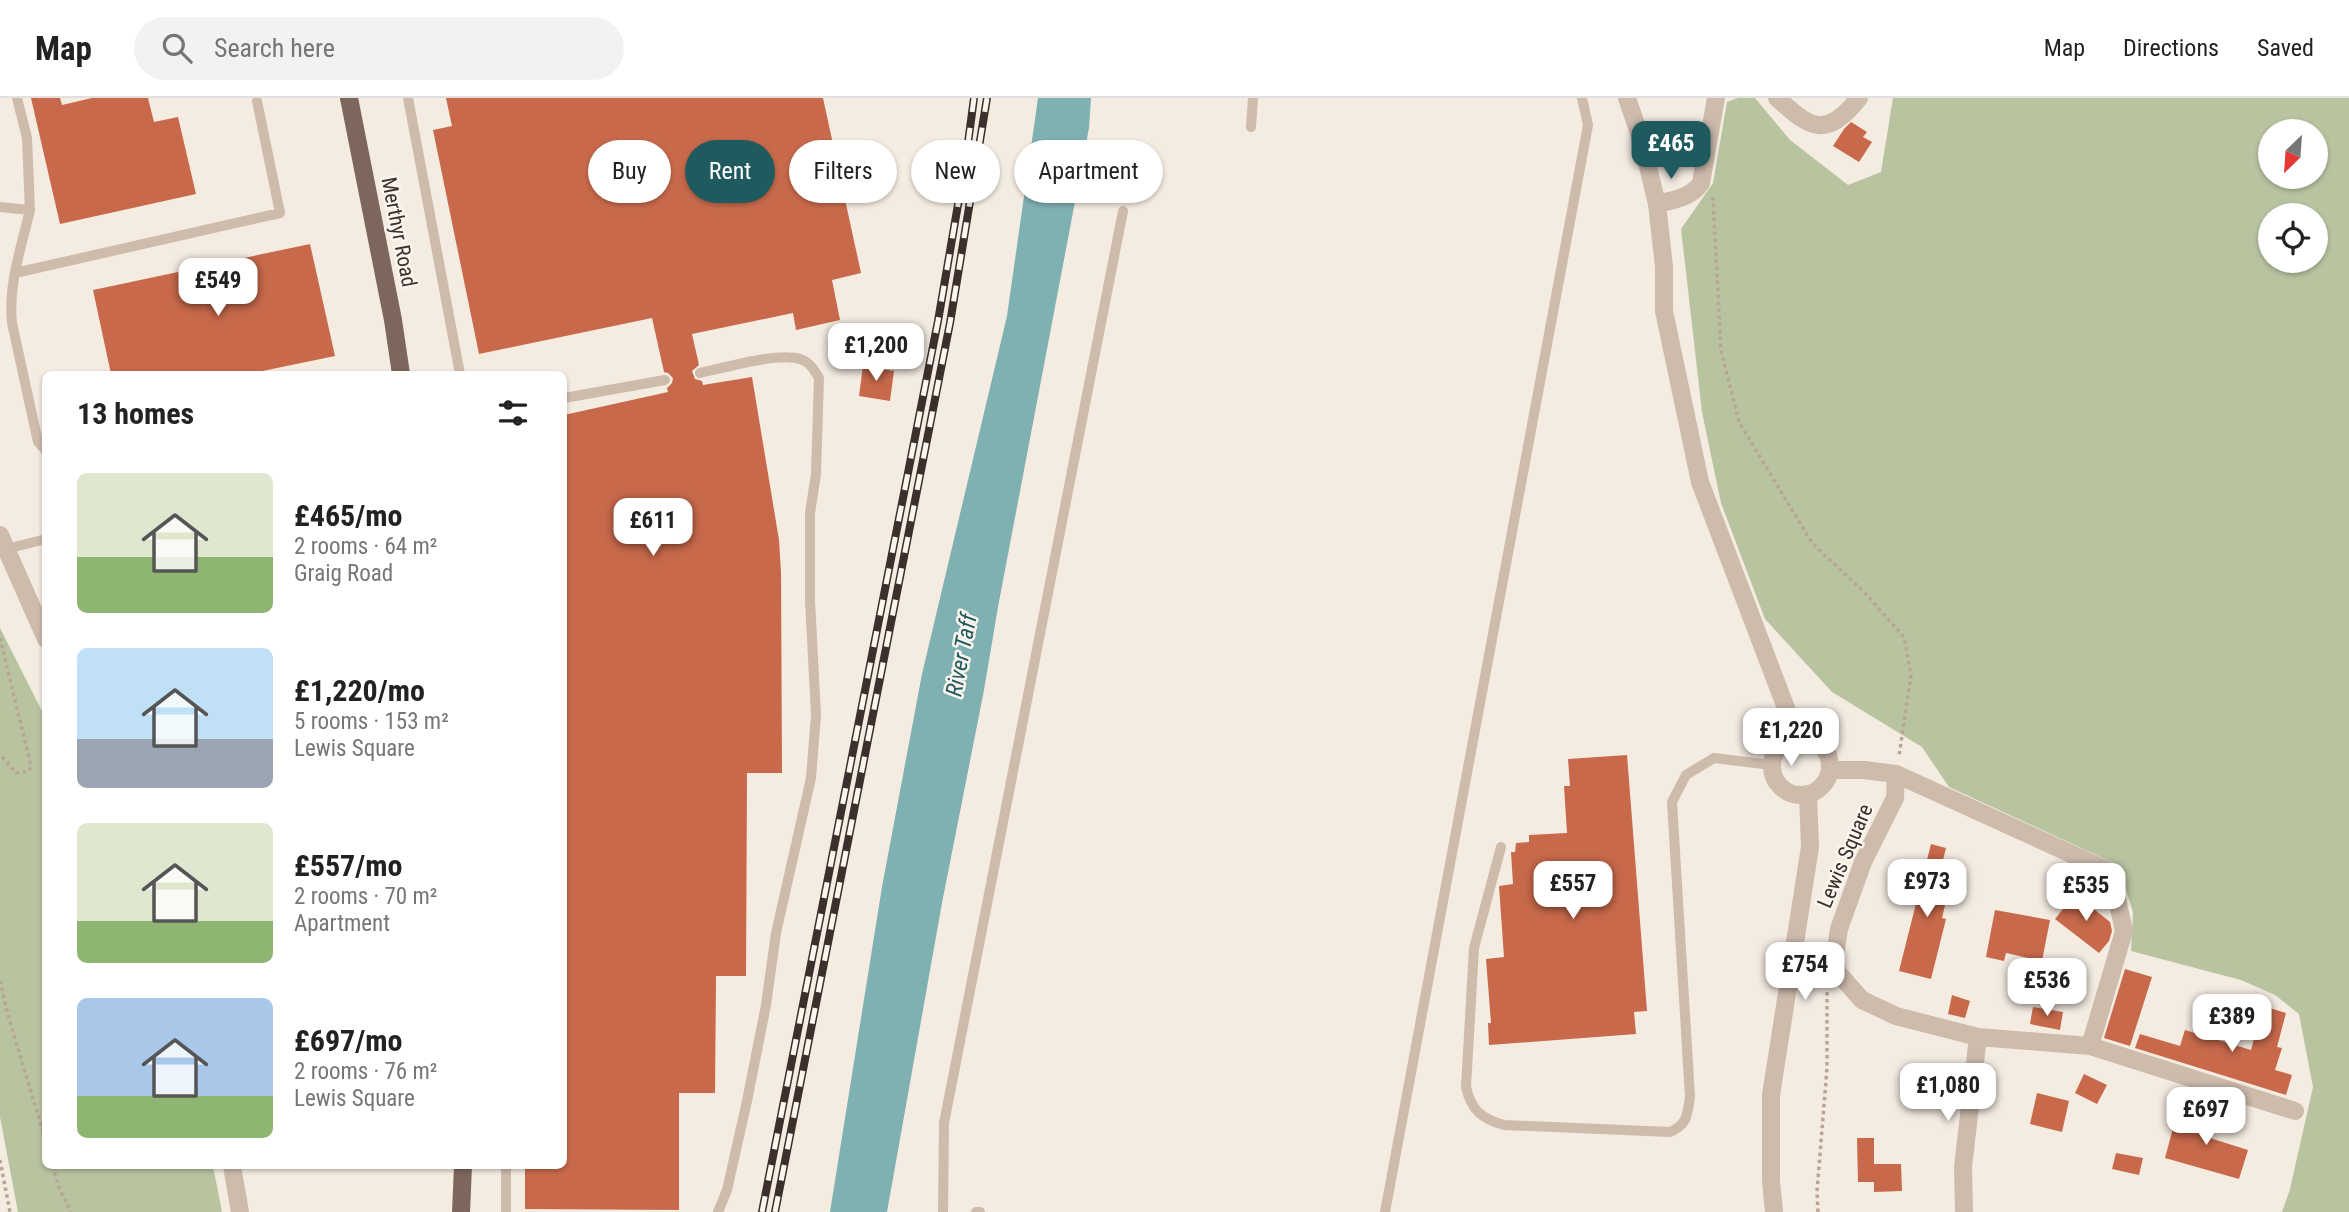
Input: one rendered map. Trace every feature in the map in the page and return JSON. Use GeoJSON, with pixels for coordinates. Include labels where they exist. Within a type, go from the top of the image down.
{"type":"FeatureCollection","features":[{"type":"Feature","properties":{"kind":"main road","name":"Merthyr Road"},"geometry":{"type":"LineString","coordinates":[[349,98],[401,371]]}},
{"type":"Feature","properties":{"kind":"main road"},"geometry":{"type":"LineString","coordinates":[[461,1212],[463,1169]]}},
{"type":"Feature","properties":{"kind":"street"},"geometry":{"type":"LineString","coordinates":[[1627,98],[1642,142],[1657,204],[1664,267],[1664,311],[1700,482],[1797,737]]}},
{"type":"Feature","properties":{"kind":"street"},"geometry":{"type":"LineString","coordinates":[[1657,204],[1680,199],[1697,190],[1701,183],[1716,98]]}},
{"type":"Feature","properties":{"kind":"street"},"geometry":{"type":"LineString","coordinates":[[1777,98],[1800,120],[1814,126],[1838,120],[1859,98]]}},
{"type":"Feature","properties":{"kind":"street"},"geometry":{"type":"LineString","coordinates":[[3,542],[42,630]]}},
{"type":"Feature","properties":{"kind":"street"},"geometry":{"type":"LineString","coordinates":[[1797,737],[1815,740],[1822,745],[1831,761],[1823,786],[1808,795],[1798,796],[1783,789],[1773,774],[1772,765],[1776,750],[1789,739],[1797,737]]}},
{"type":"Feature","properties":{"kind":"street"},"geometry":{"type":"LineString","coordinates":[[1830,770],[1896,774],[2111,872],[2124,931],[2090,1046]]}},
{"type":"Feature","properties":{"kind":"street","name":"Lewis Square"},"geometry":{"type":"LineString","coordinates":[[1834,962],[1839,929],[1864,862],[1895,798],[1896,774]]}},
{"type":"Feature","properties":{"kind":"street"},"geometry":{"type":"LineString","coordinates":[[1774,1212],[1771,1181],[1772,1095],[1810,847],[1808,795]]}},
{"type":"Feature","properties":{"kind":"street"},"geometry":{"type":"LineString","coordinates":[[1834,962],[1838,973],[1862,1000],[1896,1016],[1978,1037],[2090,1046],[2295,1111]]}},
{"type":"Feature","properties":{"kind":"street"},"geometry":{"type":"LineString","coordinates":[[1964,1212],[1963,1167],[1978,1037]]}},
{"type":"Feature","properties":{"kind":"street"},"geometry":{"type":"LineString","coordinates":[[233,1169],[240,1212]]}},
{"type":"Feature","properties":{"kind":"lane"},"geometry":{"type":"LineString","coordinates":[[16,98],[27,138],[30,210],[10,304],[38,442],[42,446]]}},
{"type":"Feature","properties":{"kind":"lane"},"geometry":{"type":"LineString","coordinates":[[408,98],[459,371]]}},
{"type":"Feature","properties":{"kind":"lane"},"geometry":{"type":"LineString","coordinates":[[1251,127],[1252,98]]}},
{"type":"Feature","properties":{"kind":"lane"},"geometry":{"type":"LineString","coordinates":[[1385,1212],[1588,125],[1582,98]]}},
{"type":"Feature","properties":{"kind":"lane"},"geometry":{"type":"LineString","coordinates":[[15,272],[280,213],[257,101]]}},
{"type":"Feature","properties":{"kind":"lane"},"geometry":{"type":"LineString","coordinates":[[0,207],[30,210]]}},
{"type":"Feature","properties":{"kind":"lane"},"geometry":{"type":"LineString","coordinates":[[943,1212],[944,1123],[1122,211]]}},
{"type":"Feature","properties":{"kind":"lane"},"geometry":{"type":"LineString","coordinates":[[701,373],[784,356],[802,359],[812,366],[819,378],[816,474],[810,513],[810,600],[816,715],[811,778],[776,933],[766,1005],[747,1101],[727,1190],[718,1212]]}},
{"type":"Feature","properties":{"kind":"lane"},"geometry":{"type":"LineString","coordinates":[[567,397],[665,380]]}},
{"type":"Feature","properties":{"kind":"lane"},"geometry":{"type":"LineString","coordinates":[[3,542],[42,540]]}},
{"type":"Feature","properties":{"kind":"lane"},"geometry":{"type":"LineString","coordinates":[[1501,847],[1474,948],[1466,1087],[1473,1106],[1480,1116],[1504,1125],[1670,1132],[1681,1127],[1687,1117],[1690,1097],[1672,802],[1686,775],[1714,758],[1772,765]]}},
{"type":"Feature","properties":{"kind":"lane"},"geometry":{"type":"LineString","coordinates":[[506,1169],[506,1212]]}},
{"type":"Feature","properties":{"kind":"path"},"geometry":{"type":"LineString","coordinates":[[1697,190],[1713,199],[1721,350],[1739,422],[1812,543],[1864,592],[1904,637],[1911,675],[1896,774]]}},
{"type":"Feature","properties":{"kind":"path"},"geometry":{"type":"LineString","coordinates":[[0,638],[32,766],[29,771],[16,773],[0,754]]}},
{"type":"Feature","properties":{"kind":"path"},"geometry":{"type":"LineString","coordinates":[[1818,1212],[1817,1191],[1827,1068],[1827,983],[1834,962]]}},
{"type":"Feature","properties":{"kind":"path"},"geometry":{"type":"LineString","coordinates":[[0,981],[42,1129]]}},
{"type":"Feature","properties":{"kind":"path"},"geometry":{"type":"LineString","coordinates":[[0,1160],[10,1212]]}},
{"type":"Feature","properties":{"kind":"path"},"geometry":{"type":"LineString","coordinates":[[53,1169],[71,1212]]}},
{"type":"Feature","properties":{"kind":"green space"},"geometry":{"type":"Polygon","coordinates":[[[1738,98],[1755,98],[1790,140],[1848,185],[1881,172],[1893,98],[2349,98],[2349,1212],[2282,1212],[2290,1189],[2313,1087],[2299,1014],[2275,995],[2241,980],[2131,951],[2133,912],[2118,865],[1949,787],[1922,747],[1832,692],[1765,619],[1721,503],[1702,412],[1681,229],[1713,183],[1727,102],[1738,98]]]}},
{"type":"Feature","properties":{"kind":"green space"},"geometry":{"type":"Polygon","coordinates":[[[0,628],[42,711],[42,1169],[214,1169],[222,1212],[18,1212],[0,1117],[0,628]]]}},
{"type":"Feature","properties":{"kind":"water"},"geometry":{"type":"Polygon","coordinates":[[[1038,98],[1091,98],[1087,140],[1032,140],[1038,98]]]}},
{"type":"Feature","properties":{"kind":"water","name":"River Taff"},"geometry":{"type":"Polygon","coordinates":[[[1023,203],[1075,203],[942,903],[887,1212],[830,1212],[882,887],[922,674],[1007,316],[1023,203]]]}},
{"type":"Feature","properties":{"kind":"building"},"geometry":{"type":"Polygon","coordinates":[[[31,98],[60,98],[62,105],[92,98],[148,98],[154,122],[178,117],[196,194],[60,224],[31,98]]]}},
{"type":"Feature","properties":{"kind":"building"},"geometry":{"type":"Polygon","coordinates":[[[446,98],[823,98],[832,140],[789,140],[789,203],[846,203],[861,273],[832,280],[840,320],[796,330],[793,313],[692,334],[699,365],[692,371],[695,379],[702,381],[703,385],[752,377],[779,540],[782,773],[747,773],[746,976],[716,976],[715,1093],[679,1093],[679,1210],[525,1209],[525,1169],[567,1169],[567,414],[668,392],[667,388],[673,378],[664,372],[652,318],[479,354],[433,130],[452,126],[446,98]]]}},
{"type":"Feature","properties":{"kind":"building"},"geometry":{"type":"Polygon","coordinates":[[[1851,122],[1867,132],[1863,137],[1872,142],[1859,162],[1833,146],[1851,122]]]}},
{"type":"Feature","properties":{"kind":"building"},"geometry":{"type":"Polygon","coordinates":[[[310,244],[335,356],[262,371],[110,371],[93,290],[310,244]]]}},
{"type":"Feature","properties":{"kind":"building"},"geometry":{"type":"Polygon","coordinates":[[[863,366],[894,371],[890,401],[859,396],[863,366]]]}},
{"type":"Feature","properties":{"kind":"building"},"geometry":{"type":"Polygon","coordinates":[[[1627,755],[1647,1011],[1634,1012],[1636,1034],[1489,1045],[1488,1023],[1491,1023],[1486,959],[1504,957],[1499,886],[1513,884],[1511,852],[1515,852],[1516,843],[1529,842],[1529,835],[1567,833],[1564,786],[1570,786],[1568,759],[1627,755]]]}},
{"type":"Feature","properties":{"kind":"building"},"geometry":{"type":"Polygon","coordinates":[[[1931,844],[1946,848],[1939,876],[1951,879],[1942,918],[1946,919],[1931,979],[1899,971],[1931,844]]]}},
{"type":"Feature","properties":{"kind":"building"},"geometry":{"type":"Polygon","coordinates":[[[2075,894],[2110,922],[2112,931],[2109,941],[2099,953],[2055,919],[2075,894]]]}},
{"type":"Feature","properties":{"kind":"building"},"geometry":{"type":"Polygon","coordinates":[[[1995,910],[2050,920],[2042,961],[2006,953],[2004,961],[1986,957],[1995,910]]]}},
{"type":"Feature","properties":{"kind":"building"},"geometry":{"type":"Polygon","coordinates":[[[2125,969],[2152,977],[2130,1046],[2104,1038],[2125,969]]]}},
{"type":"Feature","properties":{"kind":"building"},"geometry":{"type":"Polygon","coordinates":[[[1952,995],[1970,1001],[1965,1018],[1948,1014],[1952,995]]]}},
{"type":"Feature","properties":{"kind":"building"},"geometry":{"type":"Polygon","coordinates":[[[2263,1006],[2286,1013],[2277,1047],[2282,1048],[2275,1070],[2292,1075],[2286,1095],[2135,1048],[2140,1034],[2180,1046],[2185,1030],[2251,1050],[2263,1006]]]}},
{"type":"Feature","properties":{"kind":"building"},"geometry":{"type":"Polygon","coordinates":[[[2033,1007],[2063,1012],[2060,1030],[2030,1024],[2033,1007]]]}},
{"type":"Feature","properties":{"kind":"building"},"geometry":{"type":"Polygon","coordinates":[[[2084,1074],[2107,1085],[2097,1104],[2075,1093],[2084,1074]]]}},
{"type":"Feature","properties":{"kind":"building"},"geometry":{"type":"Polygon","coordinates":[[[2037,1093],[2069,1101],[2062,1132],[2030,1124],[2037,1093]]]}},
{"type":"Feature","properties":{"kind":"building"},"geometry":{"type":"Polygon","coordinates":[[[2199,1104],[2218,1110],[2210,1138],[2248,1150],[2239,1179],[2165,1158],[2173,1128],[2191,1133],[2199,1104]]]}},
{"type":"Feature","properties":{"kind":"building"},"geometry":{"type":"Polygon","coordinates":[[[1857,1138],[1874,1138],[1874,1164],[1901,1164],[1902,1191],[1874,1192],[1874,1182],[1858,1182],[1857,1138]]]}},
{"type":"Feature","properties":{"kind":"building"},"geometry":{"type":"Polygon","coordinates":[[[2116,1153],[2143,1158],[2139,1175],[2112,1169],[2116,1153]]]}},
{"type":"Feature","properties":{"kind":"railway"},"geometry":{"type":"LineString","coordinates":[[762,1212],[938,321],[974,98]]}},
{"type":"Feature","properties":{"kind":"railway"},"geometry":{"type":"LineString","coordinates":[[775,1212],[950,323],[987,98]]}}]}
